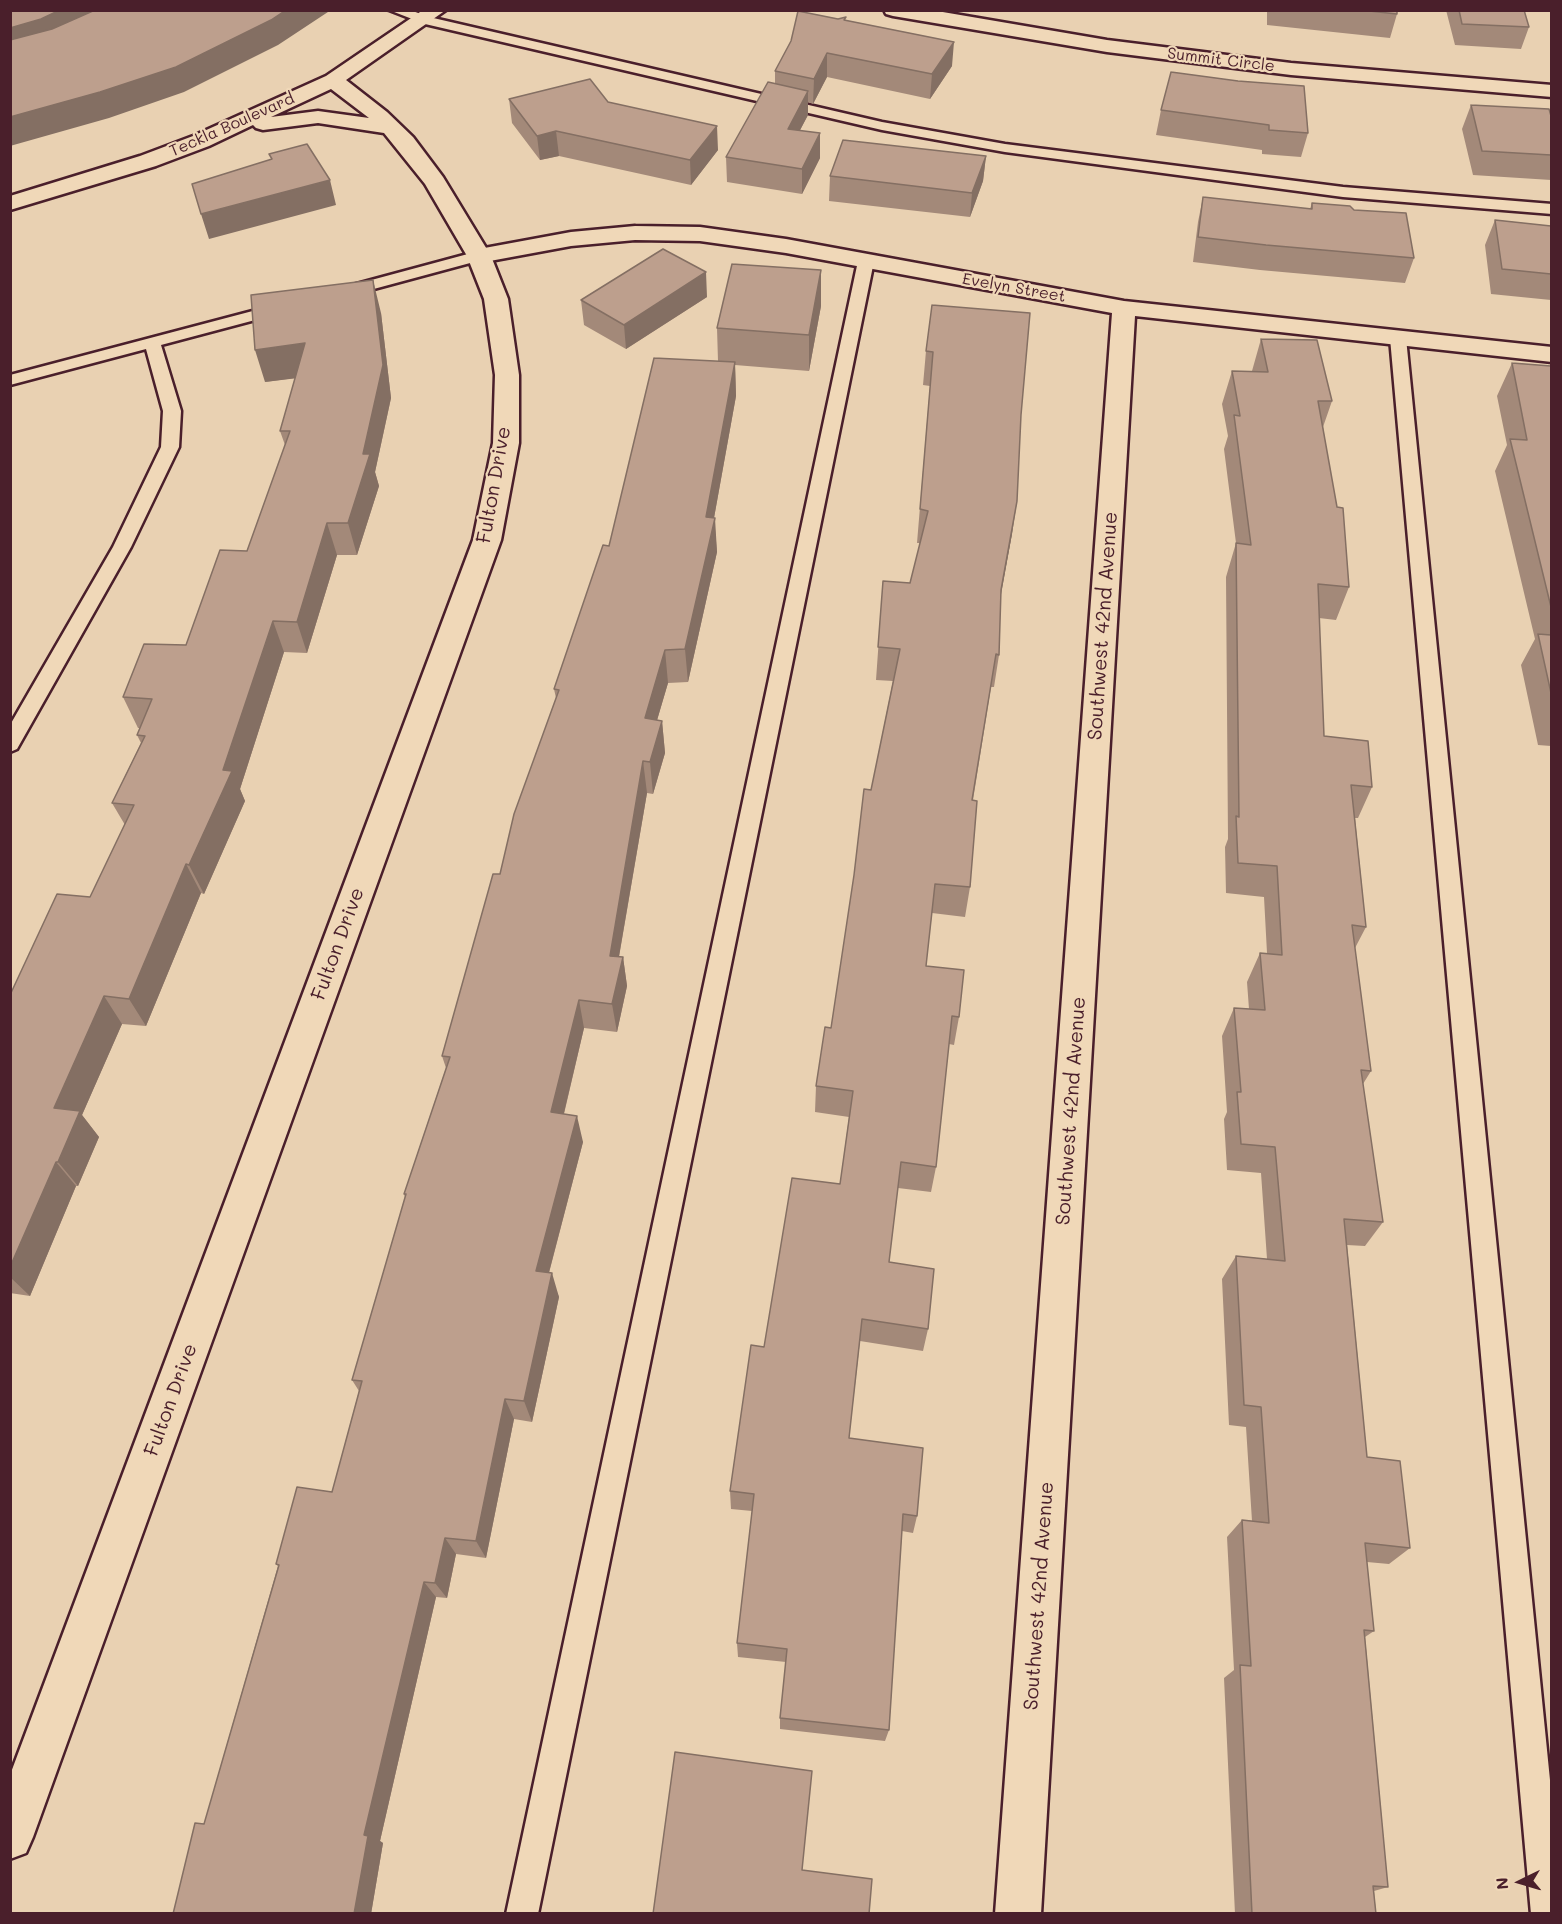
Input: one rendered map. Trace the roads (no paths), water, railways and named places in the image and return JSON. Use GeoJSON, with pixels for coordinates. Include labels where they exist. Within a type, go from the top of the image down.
{"type":"FeatureCollection","features":[{"type":"Feature","properties":{"kind":"street","name":"Summit Circle"},"geometry":{"type":"LineString","coordinates":[[893,10],[1107,46],[1291,69],[1551,91]]}},
{"type":"Feature","properties":{"kind":"street","name":"Teckla Boulevard"},"geometry":{"type":"LineString","coordinates":[[10,203],[148,161],[228,129],[333,80],[431,15]]}},
{"type":"Feature","properties":{"kind":"street","name":"Fulton Drive"},"geometry":{"type":"LineString","coordinates":[[10,1837],[487,540],[506,443],[507,375],[496,299],[478,256],[435,182],[405,142],[380,116],[333,80]]}},
{"type":"Feature","properties":{"kind":"street"},"geometry":{"type":"LineString","coordinates":[[228,129],[318,117],[390,127]]}},
{"type":"Feature","properties":{"kind":"street","name":"Evelyn Street"},"geometry":{"type":"LineString","coordinates":[[478,256],[571,239],[700,234],[866,261],[1124,308],[1551,355]]}},
{"type":"Feature","properties":{"kind":"street","name":"Southwest 42nd Avenue"},"geometry":{"type":"LineString","coordinates":[[1018,1914],[1124,308]]}},
{"type":"Feature","properties":{"kind":"lane"},"geometry":{"type":"LineString","coordinates":[[395,10],[431,15],[882,126],[1005,147],[1343,192],[1551,210]]}},
{"type":"Feature","properties":{"kind":"lane"},"geometry":{"type":"LineString","coordinates":[[332,295],[478,256]]}},
{"type":"Feature","properties":{"kind":"lane"},"geometry":{"type":"LineString","coordinates":[[522,1914],[866,261]]}},
{"type":"Feature","properties":{"kind":"lane"},"geometry":{"type":"LineString","coordinates":[[10,380],[298,304]]}},
{"type":"Feature","properties":{"kind":"lane"},"geometry":{"type":"LineString","coordinates":[[1398,338],[1546,1914]]}},
{"type":"Feature","properties":{"kind":"lane"},"geometry":{"type":"LineString","coordinates":[[10,744],[122,547],[170,447],[172,411],[152,343]]}}]}
